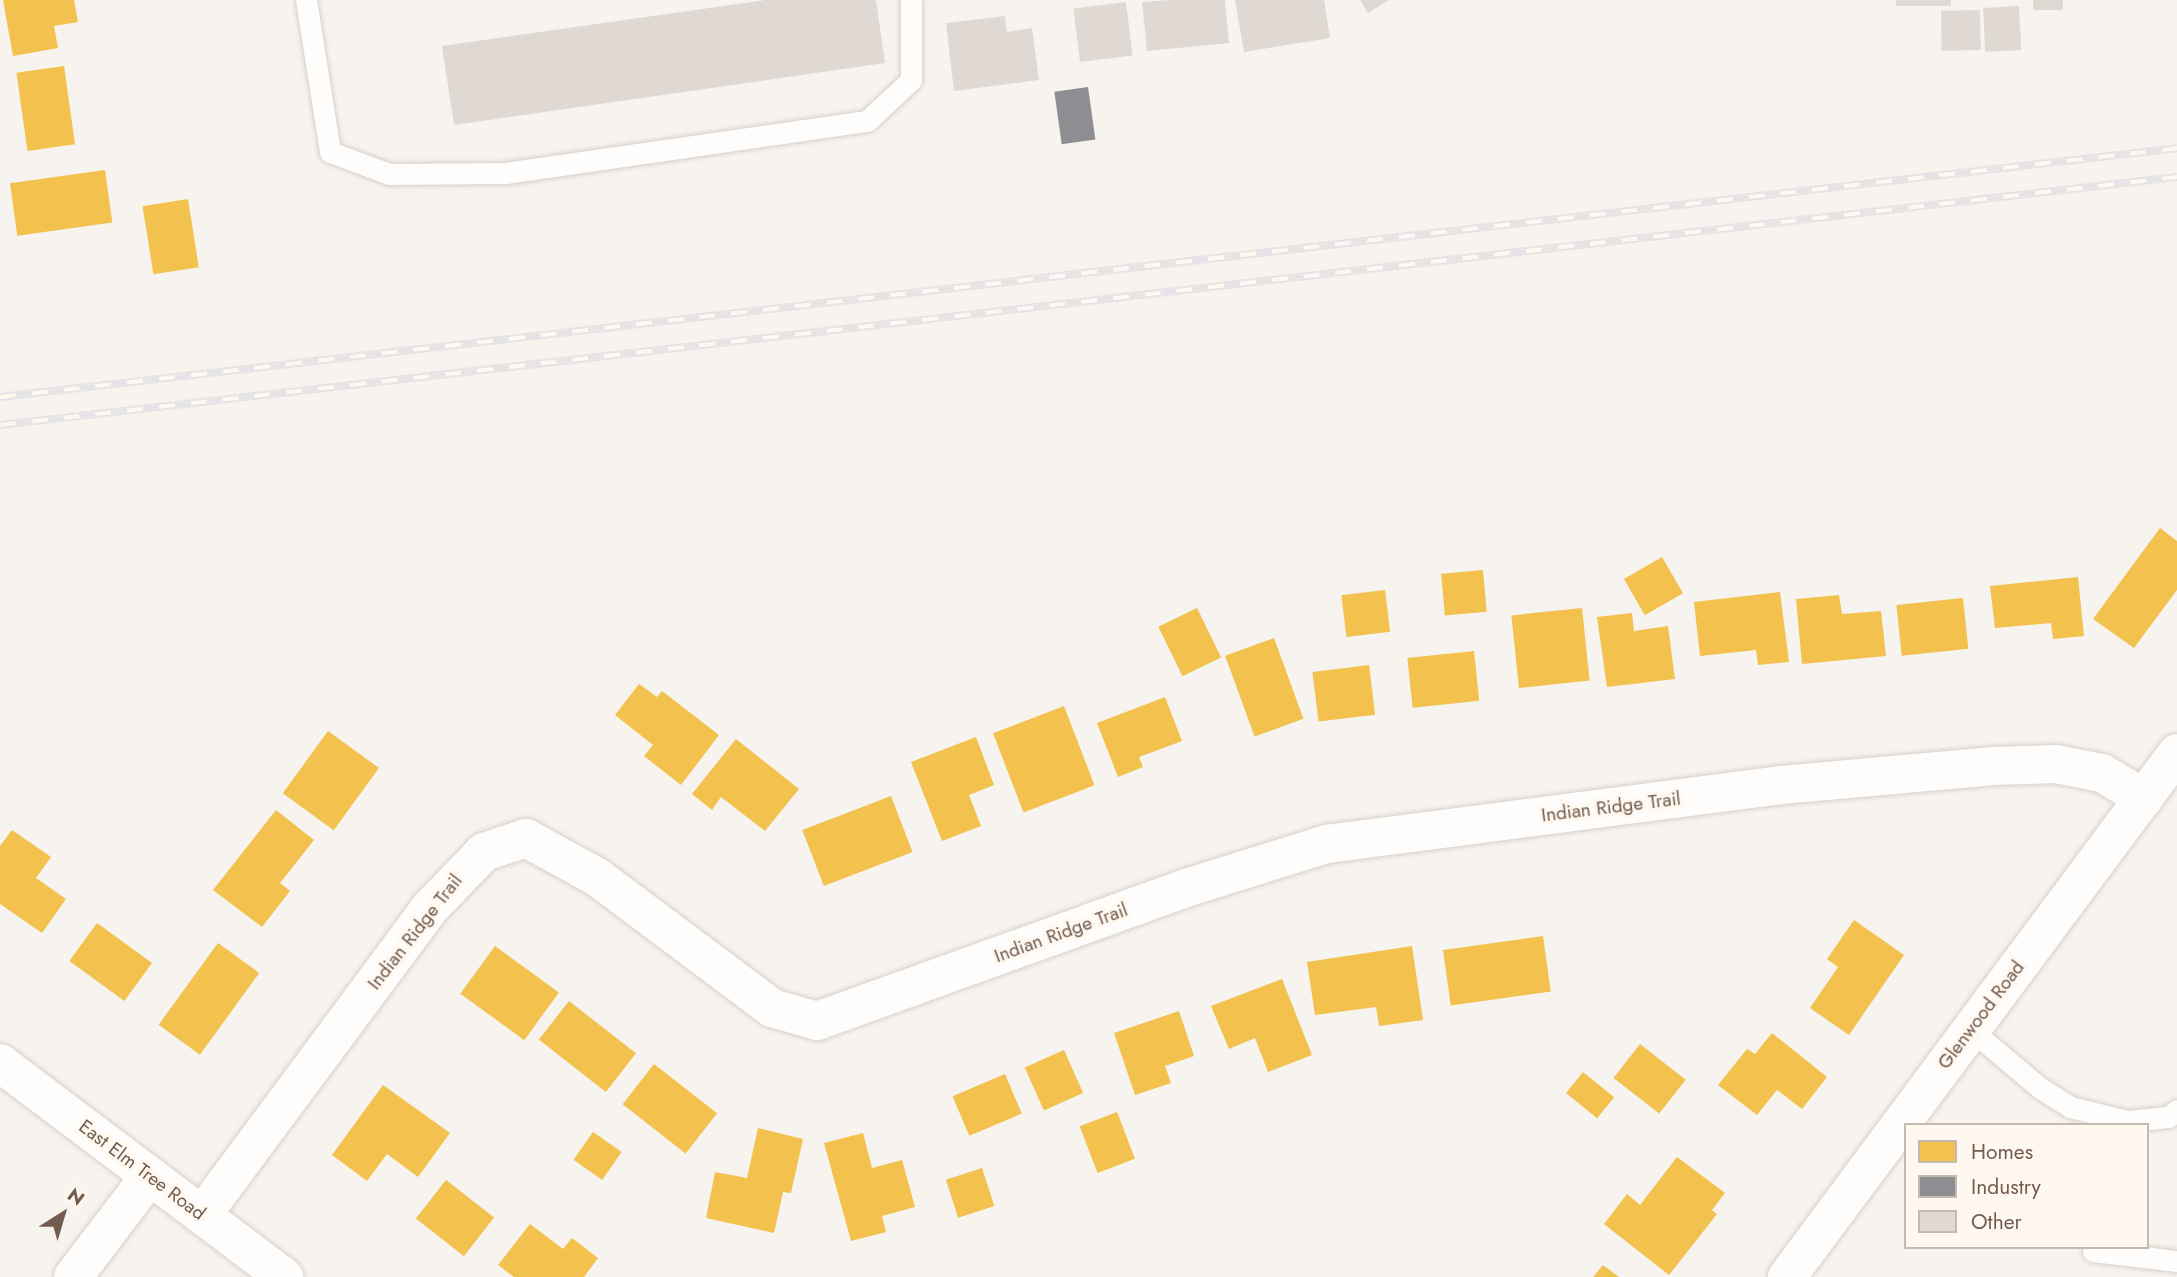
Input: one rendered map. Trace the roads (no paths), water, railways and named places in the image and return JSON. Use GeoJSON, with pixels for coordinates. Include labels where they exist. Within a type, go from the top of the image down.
{"type":"FeatureCollection","features":[{"type":"Feature","properties":{"kind":"street","name":"Glenwood Road"},"geometry":{"type":"LineString","coordinates":[[1787,1277],[2177,753]]}},
{"type":"Feature","properties":{"kind":"street","name":"Indian Ridge Trail"},"geometry":{"type":"LineString","coordinates":[[202,1214],[438,899],[484,852],[526,838],[597,877],[772,1008],[817,1021],[1183,888],[1327,844],[1781,785],[1994,766],[2056,764],[2102,773],[2144,798]]}},
{"type":"Feature","properties":{"kind":"street","name":"East Elm Tree Road"},"geometry":{"type":"LineString","coordinates":[[0,1063],[284,1277]]}},
{"type":"Feature","properties":{"kind":"street"},"geometry":{"type":"LineString","coordinates":[[73,1277],[150,1176]]}},
{"type":"Feature","properties":{"kind":"lane"},"geometry":{"type":"LineString","coordinates":[[306,0],[330,152],[389,174],[505,173],[867,121],[911,80],[911,0]]}},
{"type":"Feature","properties":{"kind":"lane"},"geometry":{"type":"LineString","coordinates":[[1970,1029],[2040,1088],[2070,1107],[2129,1121],[2168,1117],[2177,1112]]}},
{"type":"Feature","properties":{"kind":"lane"},"geometry":{"type":"LineString","coordinates":[[2093,1251],[2177,1261]]}},
{"type":"Feature","properties":{"kind":"railway"},"geometry":{"type":"LineString","coordinates":[[0,397],[2177,148]]}},
{"type":"Feature","properties":{"kind":"railway"},"geometry":{"type":"LineString","coordinates":[[0,425],[2177,177]]}}]}
